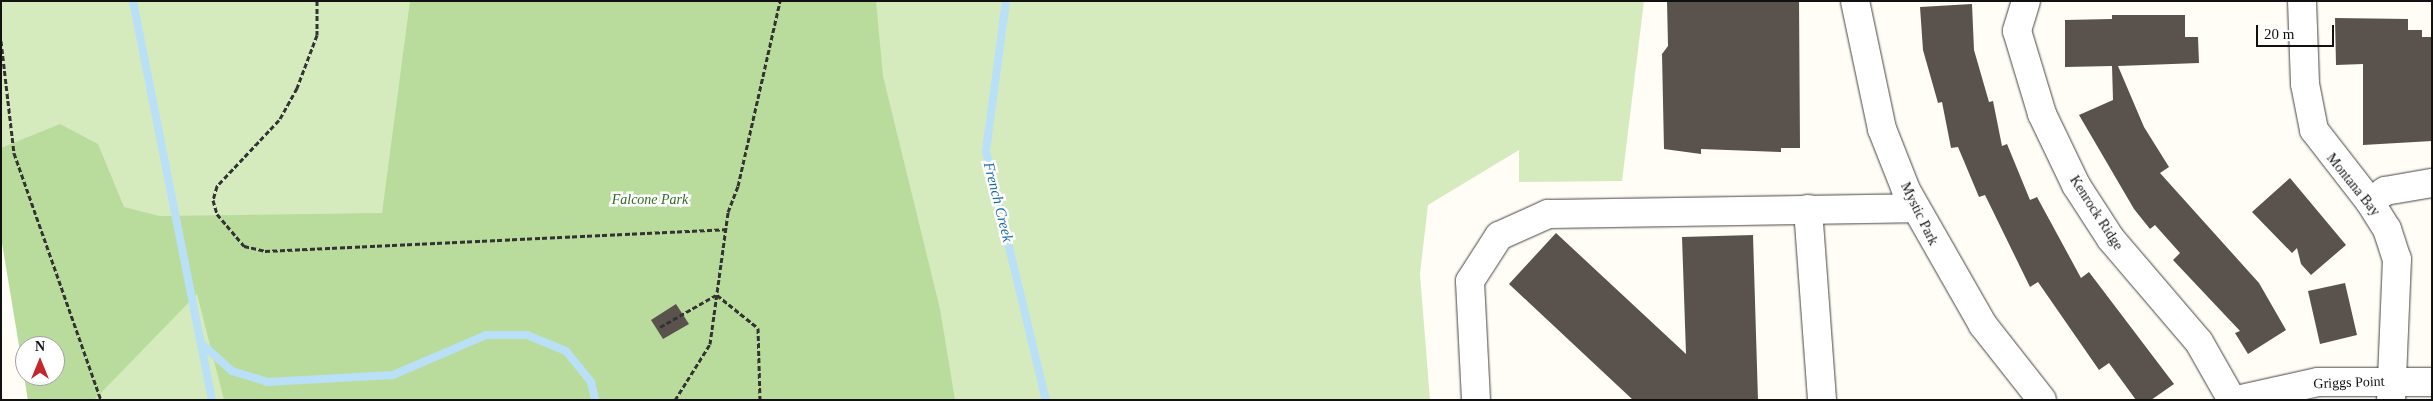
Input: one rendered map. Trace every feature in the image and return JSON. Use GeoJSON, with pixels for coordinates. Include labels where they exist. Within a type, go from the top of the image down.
{"type":"FeatureCollection","features":[{"type":"Feature","properties":{"kind":"street","name":"Mystic Park"},"geometry":{"type":"LineString","coordinates":[[1855,1],[1882,129],[1915,208],[1983,325],[2042,400]]}},
{"type":"Feature","properties":{"kind":"street","name":"Kenrock Ridge"},"geometry":{"type":"LineString","coordinates":[[2026,1],[2017,31],[2042,114],[2076,185],[2110,240],[2199,342],[2232,400]]}},
{"type":"Feature","properties":{"kind":"street","name":"Montana Bay"},"geometry":{"type":"LineString","coordinates":[[2302,1],[2305,84],[2314,130],[2370,202],[2387,229],[2396,259],[2392,391]]}},
{"type":"Feature","properties":{"kind":"street"},"geometry":{"type":"LineString","coordinates":[[2370,202],[2394,188],[2432,183]]}},
{"type":"Feature","properties":{"kind":"street"},"geometry":{"type":"LineString","coordinates":[[1476,400],[1470,281],[1499,236],[1548,214],[1808,208],[1915,208]]}},
{"type":"Feature","properties":{"kind":"street"},"geometry":{"type":"LineString","coordinates":[[1808,208],[1822,400]]}},
{"type":"Feature","properties":{"kind":"street","name":"Griggs Point"},"geometry":{"type":"LineString","coordinates":[[2237,400],[2318,382],[2392,391],[2432,382]]}},
{"type":"Feature","properties":{"kind":"path"},"geometry":{"type":"LineString","coordinates":[[317,1],[317,35],[297,88],[279,120],[217,186],[213,200],[217,214],[244,246],[265,252],[725,229]]}},
{"type":"Feature","properties":{"kind":"path"},"geometry":{"type":"LineString","coordinates":[[675,400],[710,344],[725,229],[780,1]]}},
{"type":"Feature","properties":{"kind":"path"},"geometry":{"type":"LineString","coordinates":[[1,41],[14,153],[101,400]]}},
{"type":"Feature","properties":{"kind":"path"},"geometry":{"type":"LineString","coordinates":[[660,328],[717,294]]}},
{"type":"Feature","properties":{"kind":"path"},"geometry":{"type":"LineString","coordinates":[[717,294],[758,328],[760,400]]}},
{"type":"Feature","properties":{"kind":"green space","name":"Falcone Park"},"geometry":{"type":"Polygon","coordinates":[[[1,1],[1644,1],[1622,181],[1519,182],[1519,150],[1428,205],[1420,274],[1430,400],[28,400],[26,386],[65,386],[65,336],[18,336],[1,226],[1,1]]]}},
{"type":"Feature","properties":{"kind":"green space"},"geometry":{"type":"Polygon","coordinates":[[[410,1],[876,1],[883,76],[940,309],[955,400],[224,400],[197,294],[94,400],[28,400],[26,386],[65,386],[65,336],[17,336],[1,237],[1,148],[60,124],[98,144],[124,207],[159,216],[382,213],[410,1]]]}},
{"type":"Feature","properties":{"kind":"building"},"geometry":{"type":"Polygon","coordinates":[[[1667,1],[1799,1],[1800,148],[1781,148],[1781,152],[1701,149],[1701,154],[1664,149],[1662,54],[1668,46],[1667,1]]]}},
{"type":"Feature","properties":{"kind":"building"},"geometry":{"type":"Polygon","coordinates":[[[1972,4],[1974,50],[1989,102],[1993,101],[2002,146],[2007,144],[2030,200],[2037,197],[2081,278],[2089,272],[2174,384],[2151,400],[2136,400],[2109,363],[2099,370],[2038,282],[2030,287],[1985,195],[1979,197],[1958,147],[1951,148],[1942,102],[1938,103],[1923,50],[1920,7],[1972,4]]]}},
{"type":"Feature","properties":{"kind":"building"},"geometry":{"type":"Polygon","coordinates":[[[2112,15],[2185,15],[2185,37],[2198,37],[2199,63],[2118,66],[2144,127],[2169,167],[2160,173],[2259,283],[2286,330],[2248,354],[2235,333],[2240,331],[2173,260],[2180,253],[2155,225],[2150,229],[2134,209],[2079,115],[2113,100],[2112,66],[2065,67],[2065,20],[2112,19],[2112,15]]]}},
{"type":"Feature","properties":{"kind":"building"},"geometry":{"type":"Polygon","coordinates":[[[2335,18],[2408,19],[2408,30],[2422,30],[2422,37],[2432,37],[2432,141],[2363,145],[2363,64],[2336,65],[2335,18]]]}},
{"type":"Feature","properties":{"kind":"building"},"geometry":{"type":"Polygon","coordinates":[[[2290,178],[2346,245],[2311,275],[2301,264],[2297,248],[2292,253],[2252,212],[2290,178]]]}},
{"type":"Feature","properties":{"kind":"building"},"geometry":{"type":"Polygon","coordinates":[[[1556,233],[1686,354],[1682,237],[1753,235],[1758,400],[1633,400],[1509,284],[1556,233]]]}},
{"type":"Feature","properties":{"kind":"building"},"geometry":{"type":"Polygon","coordinates":[[[2345,283],[2357,335],[2320,344],[2308,291],[2345,283]]]}},
{"type":"Feature","properties":{"kind":"building"},"geometry":{"type":"Polygon","coordinates":[[[676,304],[689,324],[663,339],[651,320],[676,304]]]}},
{"type":"Feature","properties":{"kind":"waterway"},"geometry":{"type":"LineString","coordinates":[[133,1],[212,400]]}},
{"type":"Feature","properties":{"kind":"waterway","name":"French Creek"},"geometry":{"type":"LineString","coordinates":[[1006,1],[986,151],[1046,400]]}},
{"type":"Feature","properties":{"kind":"waterway"},"geometry":{"type":"LineString","coordinates":[[201,343],[232,371],[267,382],[393,375],[486,335],[527,335],[566,351],[591,382],[595,400]]}}]}
